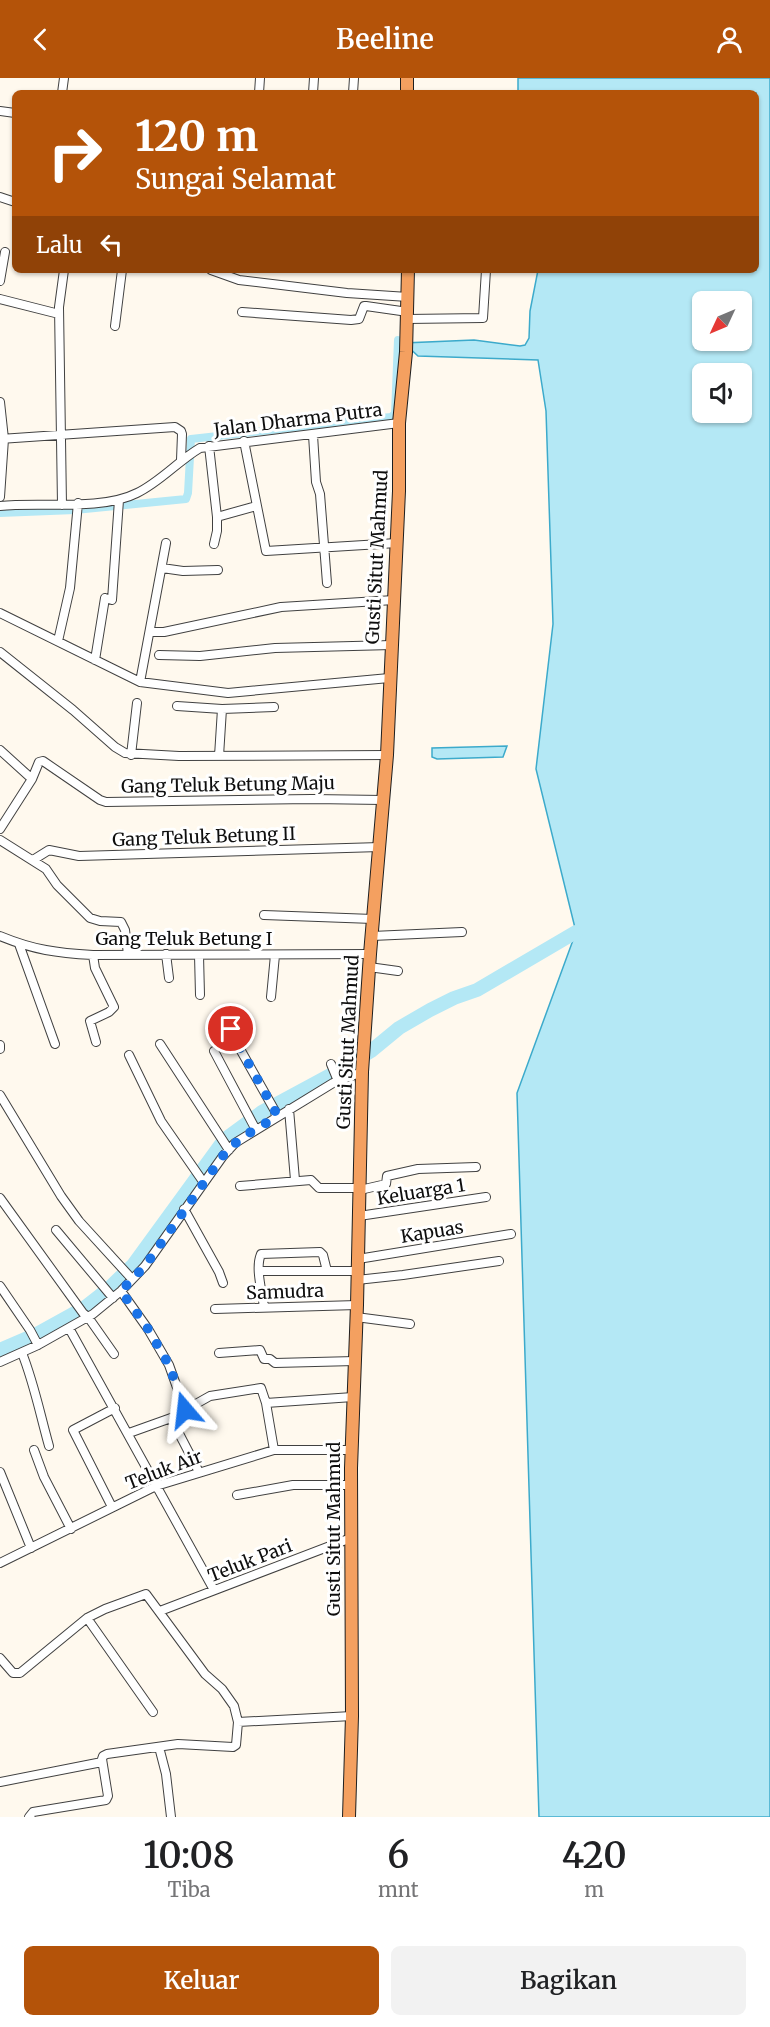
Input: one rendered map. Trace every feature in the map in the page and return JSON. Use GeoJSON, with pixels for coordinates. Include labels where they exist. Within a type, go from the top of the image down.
{"type":"FeatureCollection","features":[{"type":"Feature","properties":{"kind":"highway","name":"Gusti Situt Mahmud"},"geometry":{"type":"LineString","coordinates":[[349,1817],[352,1716],[351,1450],[363,1069],[387,755],[397,543],[399,423],[406,352],[408,273]]}},
{"type":"Feature","properties":{"kind":"street"},"geometry":{"type":"LineString","coordinates":[[0,281],[4,252]]}},
{"type":"Feature","properties":{"kind":"street"},"geometry":{"type":"LineString","coordinates":[[62,505],[59,314],[64,273]]}},
{"type":"Feature","properties":{"kind":"street"},"geometry":{"type":"LineString","coordinates":[[115,326],[122,273]]}},
{"type":"Feature","properties":{"kind":"street"},"geometry":{"type":"LineString","coordinates":[[219,273],[239,280],[347,293],[408,297]]}},
{"type":"Feature","properties":{"kind":"street"},"geometry":{"type":"LineString","coordinates":[[242,312],[351,320],[359,319],[366,306],[407,320],[483,318],[486,273]]}},
{"type":"Feature","properties":{"kind":"street"},"geometry":{"type":"LineString","coordinates":[[0,299],[59,314]]}},
{"type":"Feature","properties":{"kind":"street"},"geometry":{"type":"LineString","coordinates":[[0,402],[2,439],[0,497]]}},
{"type":"Feature","properties":{"kind":"street","name":"Jalan Dharma Putra"},"geometry":{"type":"LineString","coordinates":[[0,506],[119,505],[145,489],[182,459],[200,448],[399,423]]}},
{"type":"Feature","properties":{"kind":"street"},"geometry":{"type":"LineString","coordinates":[[2,439],[175,427],[181,431],[182,435],[182,459]]}},
{"type":"Feature","properties":{"kind":"street"},"geometry":{"type":"LineString","coordinates":[[313,435],[327,583]]}},
{"type":"Feature","properties":{"kind":"street"},"geometry":{"type":"LineString","coordinates":[[244,441],[266,551],[397,543]]}},
{"type":"Feature","properties":{"kind":"street"},"geometry":{"type":"LineString","coordinates":[[209,446],[217,517],[214,544]]}},
{"type":"Feature","properties":{"kind":"street"},"geometry":{"type":"LineString","coordinates":[[58,641],[70,588],[78,504]]}},
{"type":"Feature","properties":{"kind":"street"},"geometry":{"type":"LineString","coordinates":[[95,660],[105,598],[112,600],[119,505]]}},
{"type":"Feature","properties":{"kind":"street"},"geometry":{"type":"LineString","coordinates":[[217,517],[256,506]]}},
{"type":"Feature","properties":{"kind":"street"},"geometry":{"type":"LineString","coordinates":[[140,682],[166,543]]}},
{"type":"Feature","properties":{"kind":"street"},"geometry":{"type":"LineString","coordinates":[[162,568],[183,571],[218,570]]}},
{"type":"Feature","properties":{"kind":"street"},"geometry":{"type":"LineString","coordinates":[[150,632],[164,632],[281,606],[394,600]]}},
{"type":"Feature","properties":{"kind":"street"},"geometry":{"type":"LineString","coordinates":[[0,613],[140,682],[228,693],[390,678]]}},
{"type":"Feature","properties":{"kind":"street"},"geometry":{"type":"LineString","coordinates":[[159,655],[200,656],[275,648],[392,645]]}},
{"type":"Feature","properties":{"kind":"street"},"geometry":{"type":"LineString","coordinates":[[0,652],[115,747],[131,755],[387,755]]}},
{"type":"Feature","properties":{"kind":"street"},"geometry":{"type":"LineString","coordinates":[[131,755],[137,703]]}},
{"type":"Feature","properties":{"kind":"street"},"geometry":{"type":"LineString","coordinates":[[177,706],[222,709],[274,707]]}},
{"type":"Feature","properties":{"kind":"street"},"geometry":{"type":"LineString","coordinates":[[219,756],[222,709]]}},
{"type":"Feature","properties":{"kind":"street"},"geometry":{"type":"LineString","coordinates":[[0,750],[32,779],[0,830]]}},
{"type":"Feature","properties":{"kind":"street","name":"Gang Teluk Betung Maju"},"geometry":{"type":"LineString","coordinates":[[32,779],[39,762],[43,761],[106,802],[383,800]]}},
{"type":"Feature","properties":{"kind":"street"},"geometry":{"type":"LineString","coordinates":[[0,840],[46,869],[57,885],[90,918],[121,922],[125,930],[128,954]]}},
{"type":"Feature","properties":{"kind":"street","name":"Gang Teluk Betung II"},"geometry":{"type":"LineString","coordinates":[[33,860],[49,850],[78,856],[380,847]]}},
{"type":"Feature","properties":{"kind":"street"},"geometry":{"type":"LineString","coordinates":[[264,915],[373,919]]}},
{"type":"Feature","properties":{"kind":"street"},"geometry":{"type":"LineString","coordinates":[[372,936],[462,932]]}},
{"type":"Feature","properties":{"kind":"street","name":"Gang Teluk Betung I"},"geometry":{"type":"LineString","coordinates":[[0,936],[19,944],[51,952],[93,955],[370,954]]}},
{"type":"Feature","properties":{"kind":"street"},"geometry":{"type":"LineString","coordinates":[[19,944],[55,1044]]}},
{"type":"Feature","properties":{"kind":"street"},"geometry":{"type":"LineString","coordinates":[[166,954],[169,978]]}},
{"type":"Feature","properties":{"kind":"street"},"geometry":{"type":"LineString","coordinates":[[93,955],[95,968],[114,1007],[110,1012],[90,1021],[96,1042]]}},
{"type":"Feature","properties":{"kind":"street"},"geometry":{"type":"LineString","coordinates":[[199,955],[200,995]]}},
{"type":"Feature","properties":{"kind":"street"},"geometry":{"type":"LineString","coordinates":[[271,998],[275,955]]}},
{"type":"Feature","properties":{"kind":"street"},"geometry":{"type":"LineString","coordinates":[[369,967],[398,971]]}},
{"type":"Feature","properties":{"kind":"street"},"geometry":{"type":"LineString","coordinates":[[231,1029],[275,1114]]}},
{"type":"Feature","properties":{"kind":"street"},"geometry":{"type":"LineString","coordinates":[[160,1044],[225,1144]]}},
{"type":"Feature","properties":{"kind":"street"},"geometry":{"type":"LineString","coordinates":[[214,1051],[255,1127]]}},
{"type":"Feature","properties":{"kind":"street"},"geometry":{"type":"LineString","coordinates":[[129,1056],[161,1121],[203,1181]]}},
{"type":"Feature","properties":{"kind":"street"},"geometry":{"type":"LineString","coordinates":[[121,1291],[130,1277],[145,1266],[203,1181],[225,1144],[241,1138],[275,1114],[289,1109],[335,1072],[363,1069]]}},
{"type":"Feature","properties":{"kind":"street"},"geometry":{"type":"LineString","coordinates":[[0,1095],[61,1196],[79,1221],[130,1277]]}},
{"type":"Feature","properties":{"kind":"street"},"geometry":{"type":"LineString","coordinates":[[289,1109],[295,1180]]}},
{"type":"Feature","properties":{"kind":"street"},"geometry":{"type":"LineString","coordinates":[[240,1186],[311,1180],[320,1188],[360,1189],[386,1184],[387,1176],[418,1169],[476,1167]]}},
{"type":"Feature","properties":{"kind":"street","name":"Keluarga 1"},"geometry":{"type":"LineString","coordinates":[[359,1216],[486,1197]]}},
{"type":"Feature","properties":{"kind":"street"},"geometry":{"type":"LineString","coordinates":[[0,1198],[114,1354]]}},
{"type":"Feature","properties":{"kind":"street"},"geometry":{"type":"LineString","coordinates":[[184,1209],[223,1282]]}},
{"type":"Feature","properties":{"kind":"street"},"geometry":{"type":"LineString","coordinates":[[56,1230],[109,1292]]}},
{"type":"Feature","properties":{"kind":"street","name":"Kapuas"},"geometry":{"type":"LineString","coordinates":[[358,1270],[511,1234]]}},
{"type":"Feature","properties":{"kind":"street"},"geometry":{"type":"LineString","coordinates":[[264,1307],[259,1271],[261,1254],[319,1252],[323,1255],[327,1270]]}},
{"type":"Feature","properties":{"kind":"street"},"geometry":{"type":"LineString","coordinates":[[259,1271],[358,1270],[403,1275],[499,1261]]}},
{"type":"Feature","properties":{"kind":"street"},"geometry":{"type":"LineString","coordinates":[[0,1286],[37,1342]]}},
{"type":"Feature","properties":{"kind":"street"},"geometry":{"type":"LineString","coordinates":[[0,1362],[69,1328],[109,1292],[121,1291]]}},
{"type":"Feature","properties":{"kind":"street"},"geometry":{"type":"LineString","coordinates":[[121,1291],[148,1329],[169,1365],[185,1410]]}},
{"type":"Feature","properties":{"kind":"street","name":"Samudra"},"geometry":{"type":"LineString","coordinates":[[215,1309],[264,1307],[357,1311],[410,1324]]}},
{"type":"Feature","properties":{"kind":"street"},"geometry":{"type":"LineString","coordinates":[[69,1328],[214,1590]]}},
{"type":"Feature","properties":{"kind":"street"},"geometry":{"type":"LineString","coordinates":[[219,1353],[260,1350],[264,1359],[270,1359],[275,1363],[355,1361]]}},
{"type":"Feature","properties":{"kind":"street"},"geometry":{"type":"LineString","coordinates":[[22,1353],[34,1384],[49,1446]]}},
{"type":"Feature","properties":{"kind":"street"},"geometry":{"type":"LineString","coordinates":[[129,1433],[171,1418],[210,1396],[259,1388],[263,1389],[274,1450]]}},
{"type":"Feature","properties":{"kind":"street"},"geometry":{"type":"LineString","coordinates":[[266,1403],[353,1397]]}},
{"type":"Feature","properties":{"kind":"street"},"geometry":{"type":"LineString","coordinates":[[112,1507],[73,1430],[74,1427],[115,1408]]}},
{"type":"Feature","properties":{"kind":"street"},"geometry":{"type":"LineString","coordinates":[[171,1418],[199,1472]]}},
{"type":"Feature","properties":{"kind":"street"},"geometry":{"type":"LineString","coordinates":[[34,1450],[44,1477],[71,1529]]}},
{"type":"Feature","properties":{"kind":"street","name":"Teluk Air"},"geometry":{"type":"LineString","coordinates":[[0,1563],[156,1486],[199,1472],[274,1450],[351,1450]]}},
{"type":"Feature","properties":{"kind":"street"},"geometry":{"type":"LineString","coordinates":[[0,1472],[31,1548]]}},
{"type":"Feature","properties":{"kind":"street"},"geometry":{"type":"LineString","coordinates":[[237,1495],[293,1485],[351,1485]]}},
{"type":"Feature","properties":{"kind":"street","name":"Teluk Pari"},"geometry":{"type":"LineString","coordinates":[[160,1611],[351,1538]]}},
{"type":"Feature","properties":{"kind":"street"},"geometry":{"type":"LineString","coordinates":[[0,1658],[13,1673],[20,1673],[87,1618],[146,1594],[205,1674],[222,1689],[234,1706],[238,1722],[235,1746],[190,1744],[107,1754],[103,1756],[102,1762],[108,1796],[106,1800],[33,1812],[29,1817]]}},
{"type":"Feature","properties":{"kind":"street"},"geometry":{"type":"LineString","coordinates":[[87,1618],[153,1712]]}},
{"type":"Feature","properties":{"kind":"street"},"geometry":{"type":"LineString","coordinates":[[238,1722],[352,1716]]}},
{"type":"Feature","properties":{"kind":"street"},"geometry":{"type":"LineString","coordinates":[[159,1747],[166,1774],[171,1817]]}},
{"type":"Feature","properties":{"kind":"street"},"geometry":{"type":"LineString","coordinates":[[0,1782],[102,1762]]}},
{"type":"Feature","properties":{"kind":"water"},"geometry":{"type":"Polygon","coordinates":[[[518,78],[770,78],[770,1817],[539,1817],[517,1093],[576,932],[536,769],[553,624],[546,411],[538,360],[418,356],[404,343],[474,340],[520,346],[525,345],[529,338],[530,311],[537,273],[759,273],[759,90],[518,90],[518,78]]]}},
{"type":"Feature","properties":{"kind":"water"},"geometry":{"type":"Polygon","coordinates":[[[507,746],[503,757],[437,759],[432,757],[432,748],[507,746]]]}},
{"type":"Feature","properties":{"kind":"waterway"},"geometry":{"type":"LineString","coordinates":[[0,513],[75,510],[186,499],[191,439],[391,417],[395,414],[398,340],[404,343]]}},
{"type":"Feature","properties":{"kind":"waterway"},"geometry":{"type":"LineString","coordinates":[[0,1350],[37,1334],[84,1308],[107,1290],[133,1265],[224,1140],[262,1112],[371,1051],[399,1028],[430,1010],[477,990],[576,932]]}},
{"type":"Feature","properties":{"kind":"route"},"geometry":{"type":"LineString","coordinates":[[185,1410],[169,1365],[148,1329],[121,1291],[145,1266],[225,1153],[241,1138],[276,1117],[275,1111],[231,1029]]}}]}
